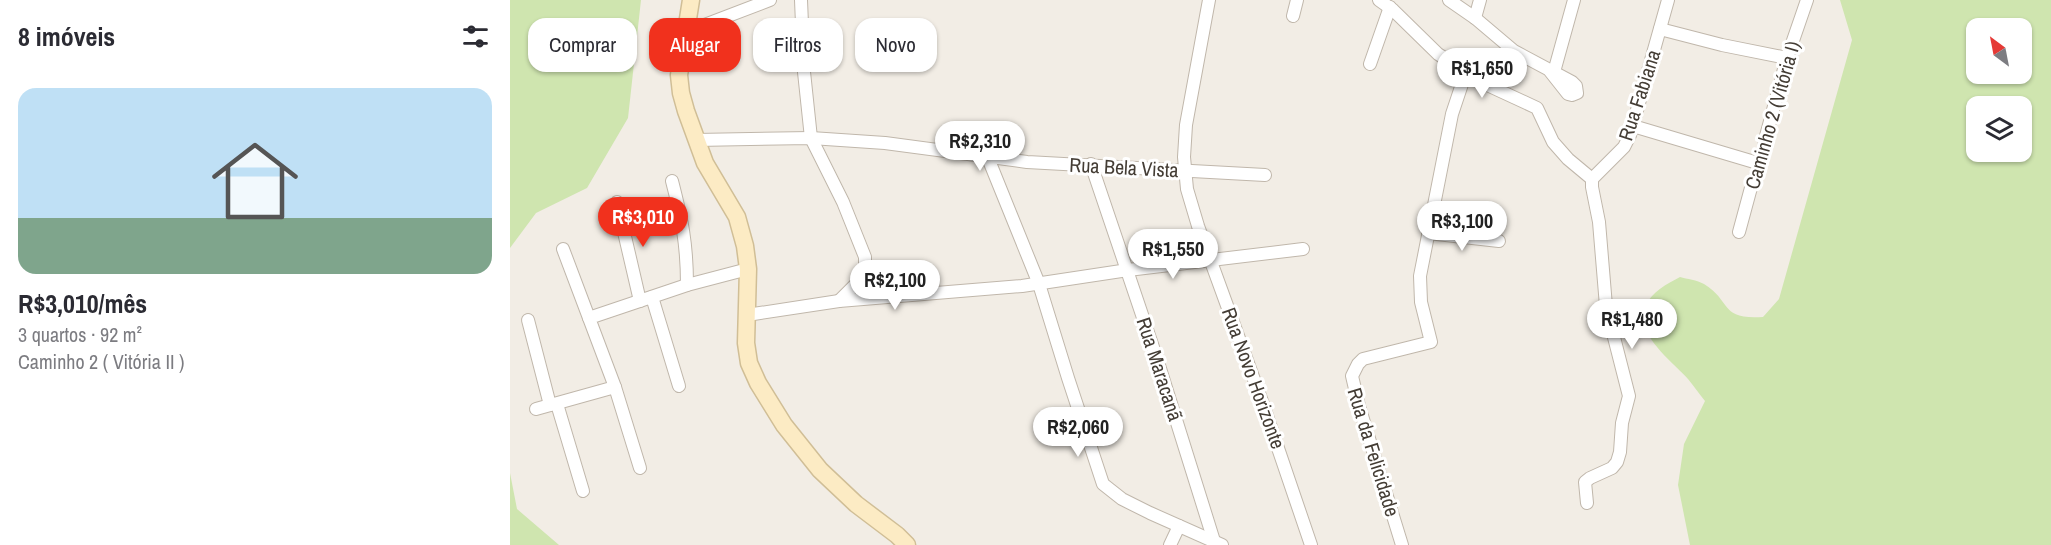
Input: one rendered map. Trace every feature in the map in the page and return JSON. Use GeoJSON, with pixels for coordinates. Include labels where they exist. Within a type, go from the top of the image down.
{"type":"FeatureCollection","features":[{"type":"Feature","properties":{"kind":"main road"},"geometry":{"type":"LineString","coordinates":[[689,13],[679,75],[686,111],[696,141],[705,163],[737,217],[745,246],[748,269],[746,343],[749,363],[758,383],[784,425],[820,470],[856,504],[907,545]]}},
{"type":"Feature","properties":{"kind":"street"},"geometry":{"type":"LineString","coordinates":[[689,13],[770,0]]}},
{"type":"Feature","properties":{"kind":"street"},"geometry":{"type":"LineString","coordinates":[[801,0],[804,72],[812,138],[843,202],[865,257],[865,271],[862,278],[839,301]]}},
{"type":"Feature","properties":{"kind":"street","name":"Rua Novo Horizonte"},"geometry":{"type":"LineString","coordinates":[[1209,0],[1186,125],[1187,189],[1311,545]]}},
{"type":"Feature","properties":{"kind":"street"},"geometry":{"type":"LineString","coordinates":[[1293,16],[1298,0]]}},
{"type":"Feature","properties":{"kind":"street"},"geometry":{"type":"LineString","coordinates":[[1449,0],[1475,18],[1514,51],[1575,85],[1577,92],[1572,95]]}},
{"type":"Feature","properties":{"kind":"street"},"geometry":{"type":"LineString","coordinates":[[1475,18],[1480,0]]}},
{"type":"Feature","properties":{"kind":"street"},"geometry":{"type":"LineString","coordinates":[[1551,71],[1574,0]]}},
{"type":"Feature","properties":{"kind":"street","name":"Rua Fabiana"},"geometry":{"type":"LineString","coordinates":[[1592,179],[1624,147],[1633,126],[1668,0]]}},
{"type":"Feature","properties":{"kind":"street","name":"Caminho 2 (Vitória I)"},"geometry":{"type":"LineString","coordinates":[[1739,232],[1752,183],[1761,164],[1766,136],[1787,58],[1808,0]]}},
{"type":"Feature","properties":{"kind":"street"},"geometry":{"type":"LineString","coordinates":[[1370,64],[1384,3]]}},
{"type":"Feature","properties":{"kind":"street"},"geometry":{"type":"LineString","coordinates":[[1384,3],[1438,54],[1482,83],[1537,108],[1553,142],[1568,159],[1592,179],[1599,222],[1606,306],[1629,396],[1622,423],[1617,462],[1609,470],[1587,480],[1585,484],[1587,503]]}},
{"type":"Feature","properties":{"kind":"street"},"geometry":{"type":"LineString","coordinates":[[1660,29],[1787,58]]}},
{"type":"Feature","properties":{"kind":"street"},"geometry":{"type":"LineString","coordinates":[[1466,72],[1452,114],[1428,233],[1499,241]]}},
{"type":"Feature","properties":{"kind":"street"},"geometry":{"type":"LineString","coordinates":[[1633,126],[1761,164]]}},
{"type":"Feature","properties":{"kind":"street","name":"Rua Bela Vista"},"geometry":{"type":"LineString","coordinates":[[696,141],[812,138],[885,143],[988,158],[1265,175]]}},
{"type":"Feature","properties":{"kind":"street"},"geometry":{"type":"LineString","coordinates":[[988,158],[1039,284],[1071,389],[1104,484],[1122,499],[1218,543]]}},
{"type":"Feature","properties":{"kind":"street","name":"Rua Maracanã"},"geometry":{"type":"LineString","coordinates":[[1091,164],[1218,543]]}},
{"type":"Feature","properties":{"kind":"street"},"geometry":{"type":"LineString","coordinates":[[672,181],[684,231],[687,252],[687,285]]}},
{"type":"Feature","properties":{"kind":"street"},"geometry":{"type":"LineString","coordinates":[[617,202],[646,299],[679,386]]}},
{"type":"Feature","properties":{"kind":"street","name":"Rua da Felicidade"},"geometry":{"type":"LineString","coordinates":[[1402,545],[1362,417],[1352,376],[1363,359],[1431,342],[1424,320],[1420,288],[1428,233]]}},
{"type":"Feature","properties":{"kind":"street"},"geometry":{"type":"LineString","coordinates":[[563,249],[615,387],[640,468]]}},
{"type":"Feature","properties":{"kind":"street"},"geometry":{"type":"LineString","coordinates":[[747,315],[839,301],[1039,284],[1128,270],[1303,249]]}},
{"type":"Feature","properties":{"kind":"street"},"geometry":{"type":"LineString","coordinates":[[589,318],[687,285],[748,269]]}},
{"type":"Feature","properties":{"kind":"street"},"geometry":{"type":"LineString","coordinates":[[528,320],[584,491]]}},
{"type":"Feature","properties":{"kind":"street"},"geometry":{"type":"LineString","coordinates":[[536,409],[615,387]]}},
{"type":"Feature","properties":{"kind":"street"},"geometry":{"type":"LineString","coordinates":[[1170,545],[1179,526]]}},
{"type":"Feature","properties":{"kind":"green space"},"geometry":{"type":"Polygon","coordinates":[[[510,0],[641,0],[637,36],[637,18],[528,18],[528,72],[633,72],[628,118],[587,188],[536,213],[510,248],[510,0]]]}},
{"type":"Feature","properties":{"kind":"green space"},"geometry":{"type":"Polygon","coordinates":[[[1840,0],[2051,0],[2051,545],[1690,545],[1678,485],[1684,444],[1705,401],[1650,337],[1643,317],[1645,307],[1655,293],[1680,277],[1704,284],[1739,316],[1763,317],[1779,299],[1852,40],[1840,0]]]}},
{"type":"Feature","properties":{"kind":"green space"},"geometry":{"type":"Polygon","coordinates":[[[510,473],[517,509],[559,545],[510,545],[510,473]]]}}]}
